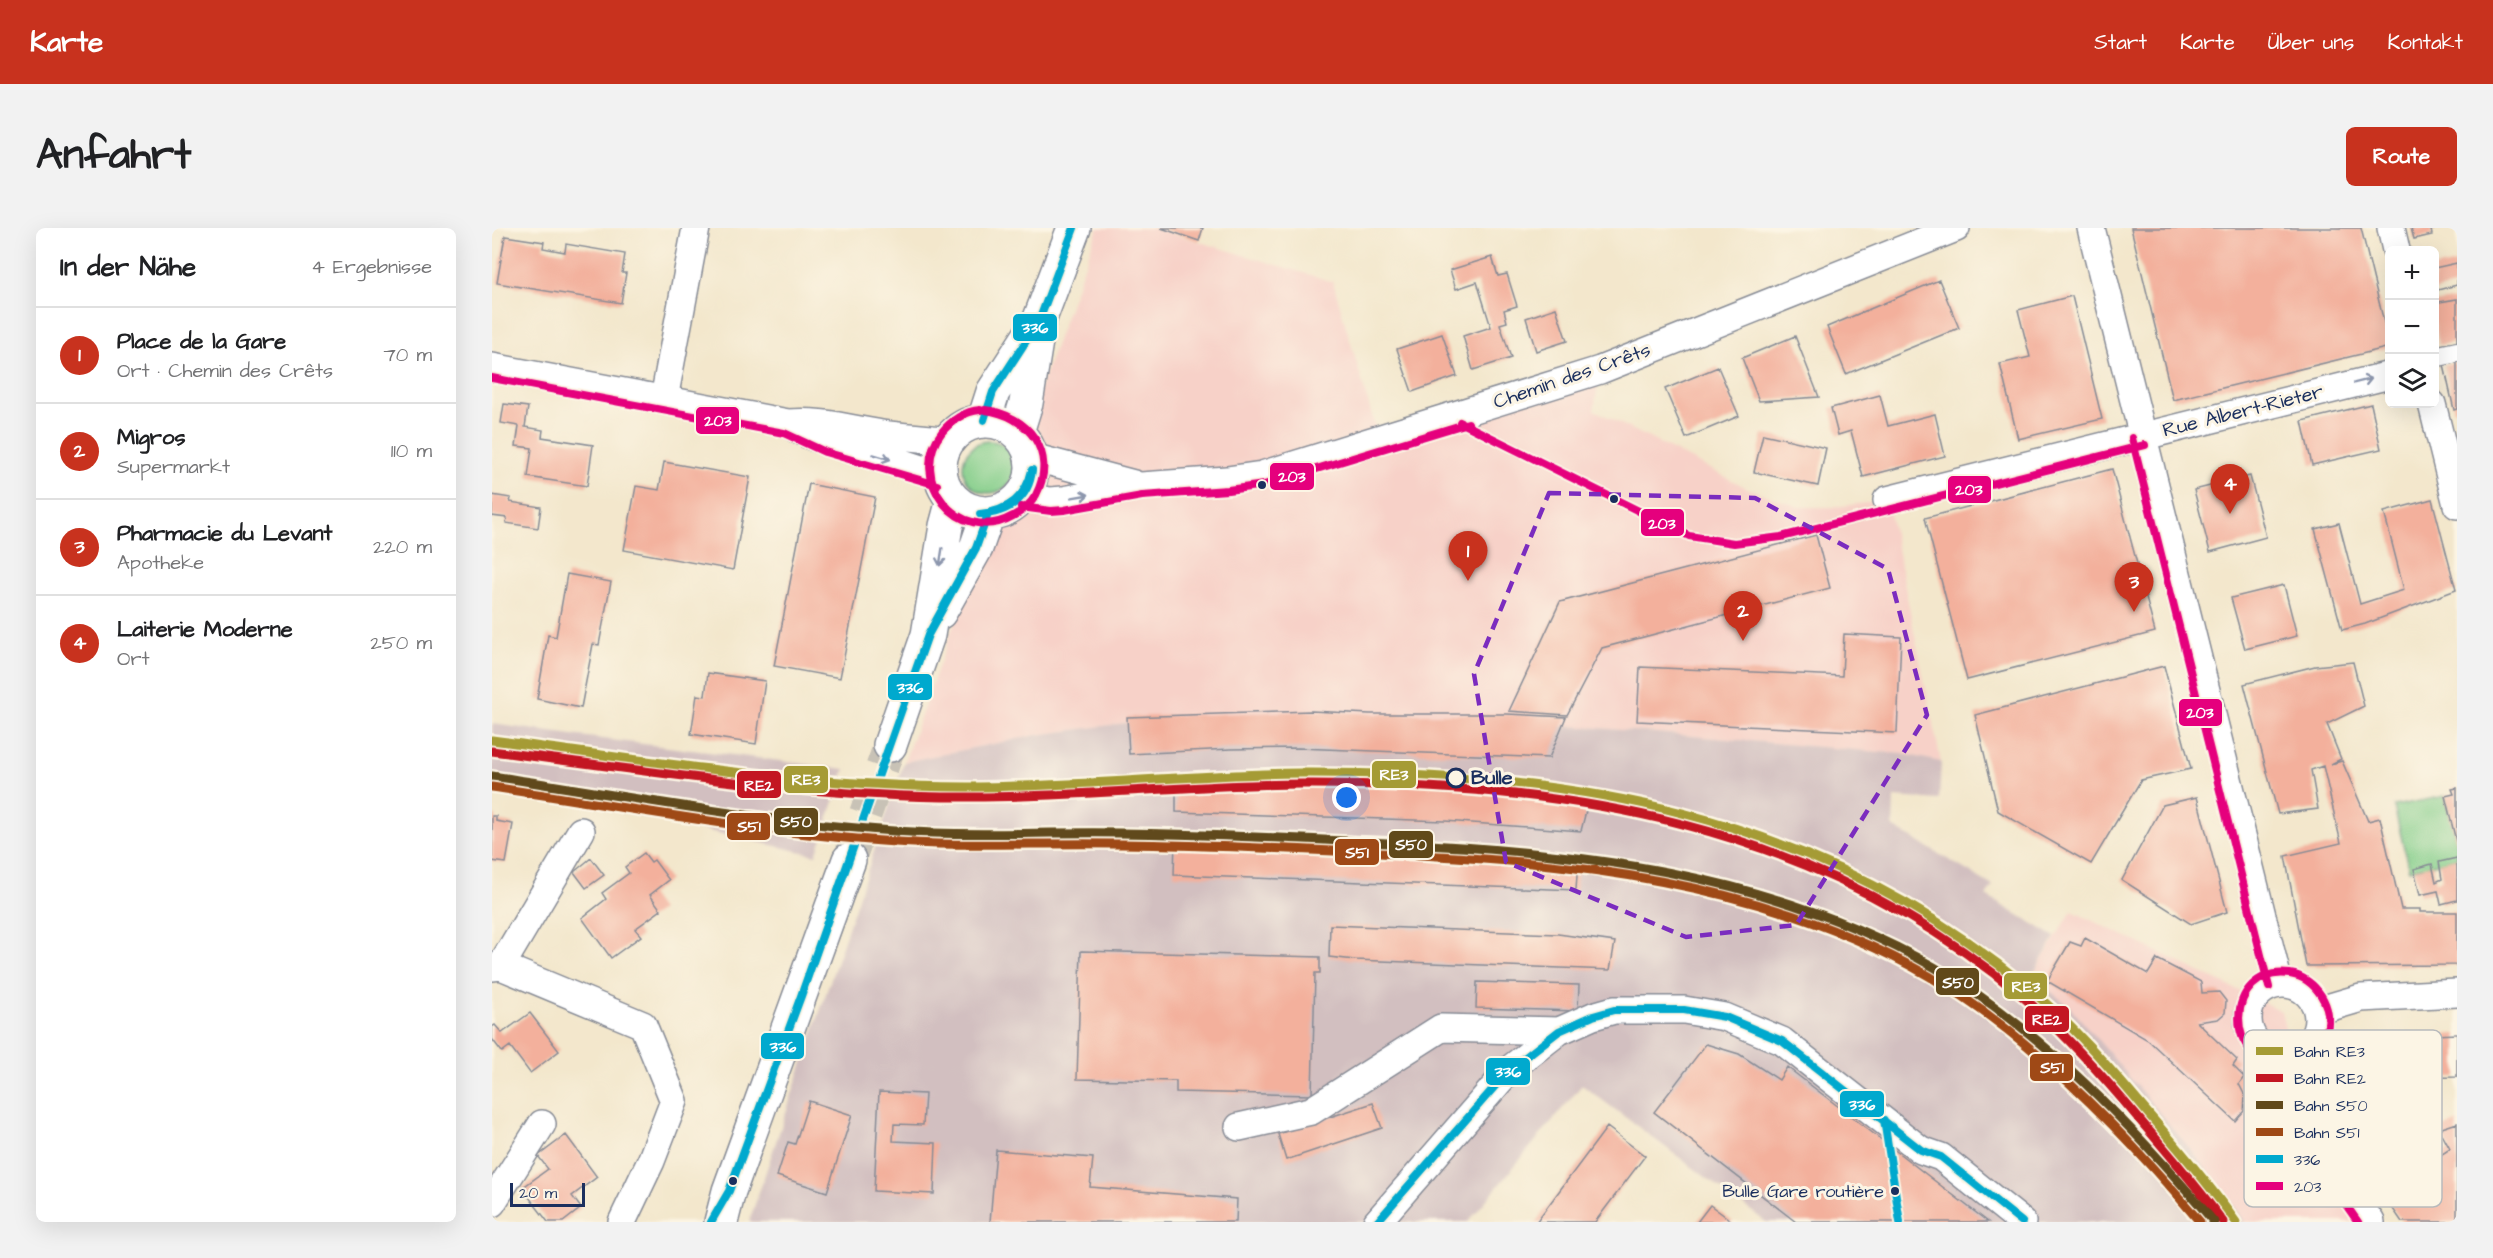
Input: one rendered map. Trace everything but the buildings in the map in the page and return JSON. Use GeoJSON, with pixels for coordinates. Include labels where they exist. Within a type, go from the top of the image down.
{"type":"FeatureCollection","features":[{"type":"Feature","properties":{"kind":"street"},"geometry":{"type":"LineString","coordinates":[[664,399],[696,228]]}},
{"type":"Feature","properties":{"kind":"street"},"geometry":{"type":"LineString","coordinates":[[788,423],[804,434],[827,443],[874,454],[947,487],[969,510],[988,514],[1007,509],[1022,497],[1031,480],[1024,445],[1026,403],[1039,321],[1074,228]]}},
{"type":"Feature","properties":{"kind":"street","name":"Chemin des Crêts"},"geometry":{"type":"LineString","coordinates":[[1022,497],[1051,501],[1063,500],[1141,486],[1227,480],[1262,475],[1600,370],[1956,228]]}},
{"type":"Feature","properties":{"kind":"street"},"geometry":{"type":"LineString","coordinates":[[2091,228],[2279,984]]}},
{"type":"Feature","properties":{"kind":"street"},"geometry":{"type":"LineString","coordinates":[[2391,228],[2395,246]]}},
{"type":"Feature","properties":{"kind":"street"},"geometry":{"type":"LineString","coordinates":[[984,420],[993,392],[1039,321]]}},
{"type":"Feature","properties":{"kind":"street"},"geometry":{"type":"LineString","coordinates":[[2439,356],[2457,352]]}},
{"type":"Feature","properties":{"kind":"street"},"geometry":{"type":"LineString","coordinates":[[492,367],[788,423],[808,421],[833,423],[882,434],[948,441]]}},
{"type":"Feature","properties":{"kind":"street","name":"Rue Albert-Rieter"},"geometry":{"type":"LineString","coordinates":[[1887,500],[2385,376]]}},
{"type":"Feature","properties":{"kind":"street"},"geometry":{"type":"LineString","coordinates":[[2433,408],[2457,505]]}},
{"type":"Feature","properties":{"kind":"street"},"geometry":{"type":"LineString","coordinates":[[890,745],[928,635],[946,526],[947,487],[940,459],[948,441],[964,426],[984,420],[1000,423],[1024,445]]}},
{"type":"Feature","properties":{"kind":"street","name":"Chemin des Crêts"},"geometry":{"type":"LineString","coordinates":[[1024,445],[1141,486]]}},
{"type":"Feature","properties":{"kind":"street"},"geometry":{"type":"LineString","coordinates":[[928,635],[976,548],[988,514]]}},
{"type":"Feature","properties":{"kind":"street"},"geometry":{"type":"LineString","coordinates":[[581,831],[497,966],[643,1025],[674,1101],[651,1161],[622,1222]]}},
{"type":"Feature","properties":{"kind":"street"},"geometry":{"type":"LineString","coordinates":[[711,1222],[725,1207],[849,860]]}},
{"type":"Feature","properties":{"kind":"street"},"geometry":{"type":"LineString","coordinates":[[2251,1030],[2248,1014],[2252,1002],[2269,987],[2279,984],[2299,988],[2313,1001],[2318,1021],[2314,1030]]}},
{"type":"Feature","properties":{"kind":"street"},"geometry":{"type":"LineString","coordinates":[[2317,1011],[2361,998],[2457,993]]}},
{"type":"Feature","properties":{"kind":"street"},"geometry":{"type":"LineString","coordinates":[[1377,1222],[1510,1069],[1559,1031],[1593,1016],[1628,1009],[1684,1010],[1725,1017],[1782,1041],[1921,1150],[1941,1157],[2022,1222]]}},
{"type":"Feature","properties":{"kind":"street"},"geometry":{"type":"LineString","coordinates":[[1239,1126],[1311,1111],[1441,1028],[1559,1031]]}},
{"type":"Feature","properties":{"kind":"street"},"geometry":{"type":"LineString","coordinates":[[492,1203],[542,1124]]}},
{"type":"Feature","properties":{"kind":"street"},"geometry":{"type":"LineString","coordinates":[[1921,1150],[1932,1170],[1997,1222]]}},
{"type":"Feature","properties":{"kind":"street"},"geometry":{"type":"LineString","coordinates":[[2361,1207],[2372,1222]]}},
{"type":"Feature","properties":{"kind":"highlighted area"},"geometry":{"type":"Polygon","coordinates":[[[1549,493],[1755,498],[1888,569],[1927,715],[1796,925],[1686,937],[1506,862],[1474,674],[1549,493]]]}},
{"type":"Feature","properties":{"kind":"shaded area"},"geometry":{"type":"Polygon","coordinates":[[[1098,228],[1154,228],[1333,282],[1379,440],[1600,370],[1594,410],[1747,488],[1799,507],[1835,507],[1887,500],[1941,762],[1903,754],[1586,727],[1443,723],[1141,721],[1037,735],[904,762],[1098,228]]]}},
{"type":"Feature","properties":{"kind":"shaded area"},"geometry":{"type":"Polygon","coordinates":[[[1141,721],[1443,723],[1586,727],[1903,754],[1941,762],[1939,800],[1894,797],[1893,827],[1993,886],[1986,896],[2055,937],[2032,976],[2071,1008],[2196,1156],[2245,1222],[1766,1222],[1582,1085],[1468,1222],[749,1222],[904,762],[1037,735],[1141,721]]]}},
{"type":"Feature","properties":{"kind":"shaded area"},"geometry":{"type":"Polygon","coordinates":[[[492,724],[845,769],[816,855],[602,807],[492,787],[492,724]]]}},
{"type":"Feature","properties":{"kind":"shaded area"},"geometry":{"type":"Polygon","coordinates":[[[2072,911],[2281,1011],[2286,1030],[2244,1030],[2244,1207],[2371,1207],[2381,1222],[2245,1222],[2196,1156],[2032,976],[2072,911]]]}},
{"type":"Feature","properties":{"kind":"green space"},"geometry":{"type":"Polygon","coordinates":[[[989,441],[999,443],[1007,449],[1013,457],[1015,467],[1013,477],[1007,485],[999,491],[989,493],[979,491],[971,485],[965,477],[963,467],[965,457],[971,449],[979,443],[989,441]]]}},
{"type":"Feature","properties":{"kind":"green space"},"geometry":{"type":"Polygon","coordinates":[[[2445,796],[2457,844],[2457,858],[2409,870],[2394,806],[2445,796]]]}},
{"type":"Feature","properties":{"kind":"tunnel"},"geometry":{"type":"LineString","coordinates":[[849,860],[890,745]]}},
{"type":"Feature","properties":{"kind":"rail line","name":"RE3"},"geometry":{"type":"LineString","coordinates":[[492,740],[788,778],[907,786],[1051,785],[1301,773],[1400,775],[1497,781],[1592,794],[1685,814],[1775,842],[1862,879],[1946,927],[2027,987],[2074,1030],[2192,1165],[2236,1222]]}},
{"type":"Feature","properties":{"kind":"rail line","name":"RE2"},"geometry":{"type":"LineString","coordinates":[[492,751],[731,782],[912,796],[1055,795],[1303,784],[1401,786],[1497,792],[1591,805],[1683,824],[1772,852],[1859,889],[1942,937],[2022,996],[2068,1040],[2112,1087],[2223,1222]]}},
{"type":"Feature","properties":{"kind":"rail line","name":"S50"},"geometry":{"type":"LineString","coordinates":[[492,776],[822,825],[956,834],[1186,834],[1459,847],[1529,852],[1599,861],[1669,872],[1737,888],[1805,909],[1870,935],[1934,967],[1973,991],[2011,1019],[2084,1082],[2152,1152],[2214,1222]]}},
{"type":"Feature","properties":{"kind":"rail line","name":"S51"},"geometry":{"type":"LineString","coordinates":[[492,787],[770,830],[882,841],[938,844],[1186,845],[1450,857],[1592,870],[1731,897],[1799,917],[1865,943],[1929,976],[1966,1000],[2039,1056],[2074,1088],[2140,1155],[2200,1222]]}},
{"type":"Feature","properties":{"kind":"transit line","name":"336"},"geometry":{"type":"LineString","coordinates":[[984,420],[993,392],[1039,321],[1074,228]]}},
{"type":"Feature","properties":{"kind":"transit line","name":"203"},"geometry":{"type":"LineString","coordinates":[[492,378],[784,433],[825,452],[937,485]]}},
{"type":"Feature","properties":{"kind":"transit line","name":"203"},"geometry":{"type":"LineString","coordinates":[[980,410],[959,417],[942,432],[932,450],[930,469],[934,487],[943,503],[957,515],[974,522],[993,523],[1017,514],[1031,502],[1042,479],[1043,465],[1041,451],[1026,428],[1014,419],[985,410]]}},
{"type":"Feature","properties":{"kind":"transit line","name":"203"},"geometry":{"type":"LineString","coordinates":[[1460,422],[1689,536],[1734,543],[1781,537],[2145,445]]}},
{"type":"Feature","properties":{"kind":"transit line","name":"203"},"geometry":{"type":"LineString","coordinates":[[1021,507],[1051,511],[1064,510],[1142,496],[1264,485],[1468,423]]}},
{"type":"Feature","properties":{"kind":"transit line","name":"203"},"geometry":{"type":"LineString","coordinates":[[2132,438],[2269,987]]}},
{"type":"Feature","properties":{"kind":"transit line","name":"336"},"geometry":{"type":"LineString","coordinates":[[980,514],[1000,511],[1015,502],[1027,489],[1032,470]]}},
{"type":"Feature","properties":{"kind":"transit line","name":"336"},"geometry":{"type":"LineString","coordinates":[[980,514],[1000,510],[1015,501],[1025,488],[1032,470]]}},
{"type":"Feature","properties":{"kind":"transit line","name":"336"},"geometry":{"type":"LineString","coordinates":[[711,1222],[729,1191],[801,996],[928,635],[976,548],[988,514]]}},
{"type":"Feature","properties":{"kind":"transit line","name":"203"},"geometry":{"type":"LineString","coordinates":[[2244,1039],[2239,1018],[2243,1000],[2252,985],[2268,976],[2290,974],[2308,981],[2325,1004],[2328,1014],[2327,1030]]}},
{"type":"Feature","properties":{"kind":"transit line","name":"336"},"geometry":{"type":"LineString","coordinates":[[1377,1222],[1510,1069],[1559,1031],[1593,1016],[1614,1010],[1684,1010],[1725,1017],[1782,1041],[1921,1150],[1941,1157],[2022,1222]]}},
{"type":"Feature","properties":{"kind":"transit line","name":"336"},"geometry":{"type":"LineString","coordinates":[[1860,1102],[1884,1120],[1900,1222]]}},
{"type":"Feature","properties":{"kind":"transit line","name":"203"},"geometry":{"type":"LineString","coordinates":[[2347,1207],[2358,1222]]}},
{"type":"Feature","properties":{"kind":"place","name":"Laiterie Moderne"},"geometry":{"type":"Point","coordinates":[2230,514]}},
{"type":"Feature","properties":{"kind":"place","name":"Place de la Gare"},"geometry":{"type":"Point","coordinates":[1468,581]}},
{"type":"Feature","properties":{"kind":"place","name":"Pharmacie du Levant"},"geometry":{"type":"Point","coordinates":[2134,612]}},
{"type":"Feature","properties":{"kind":"place","name":"Migros"},"geometry":{"type":"Point","coordinates":[1743,641]}},
{"type":"Feature","properties":{"kind":"place","name":"Bulle"},"geometry":{"type":"Point","coordinates":[1456,778]}},
{"type":"Feature","properties":{"kind":"place","name":"Bulle Gare routière"},"geometry":{"type":"Point","coordinates":[1895,1191]}}]}
